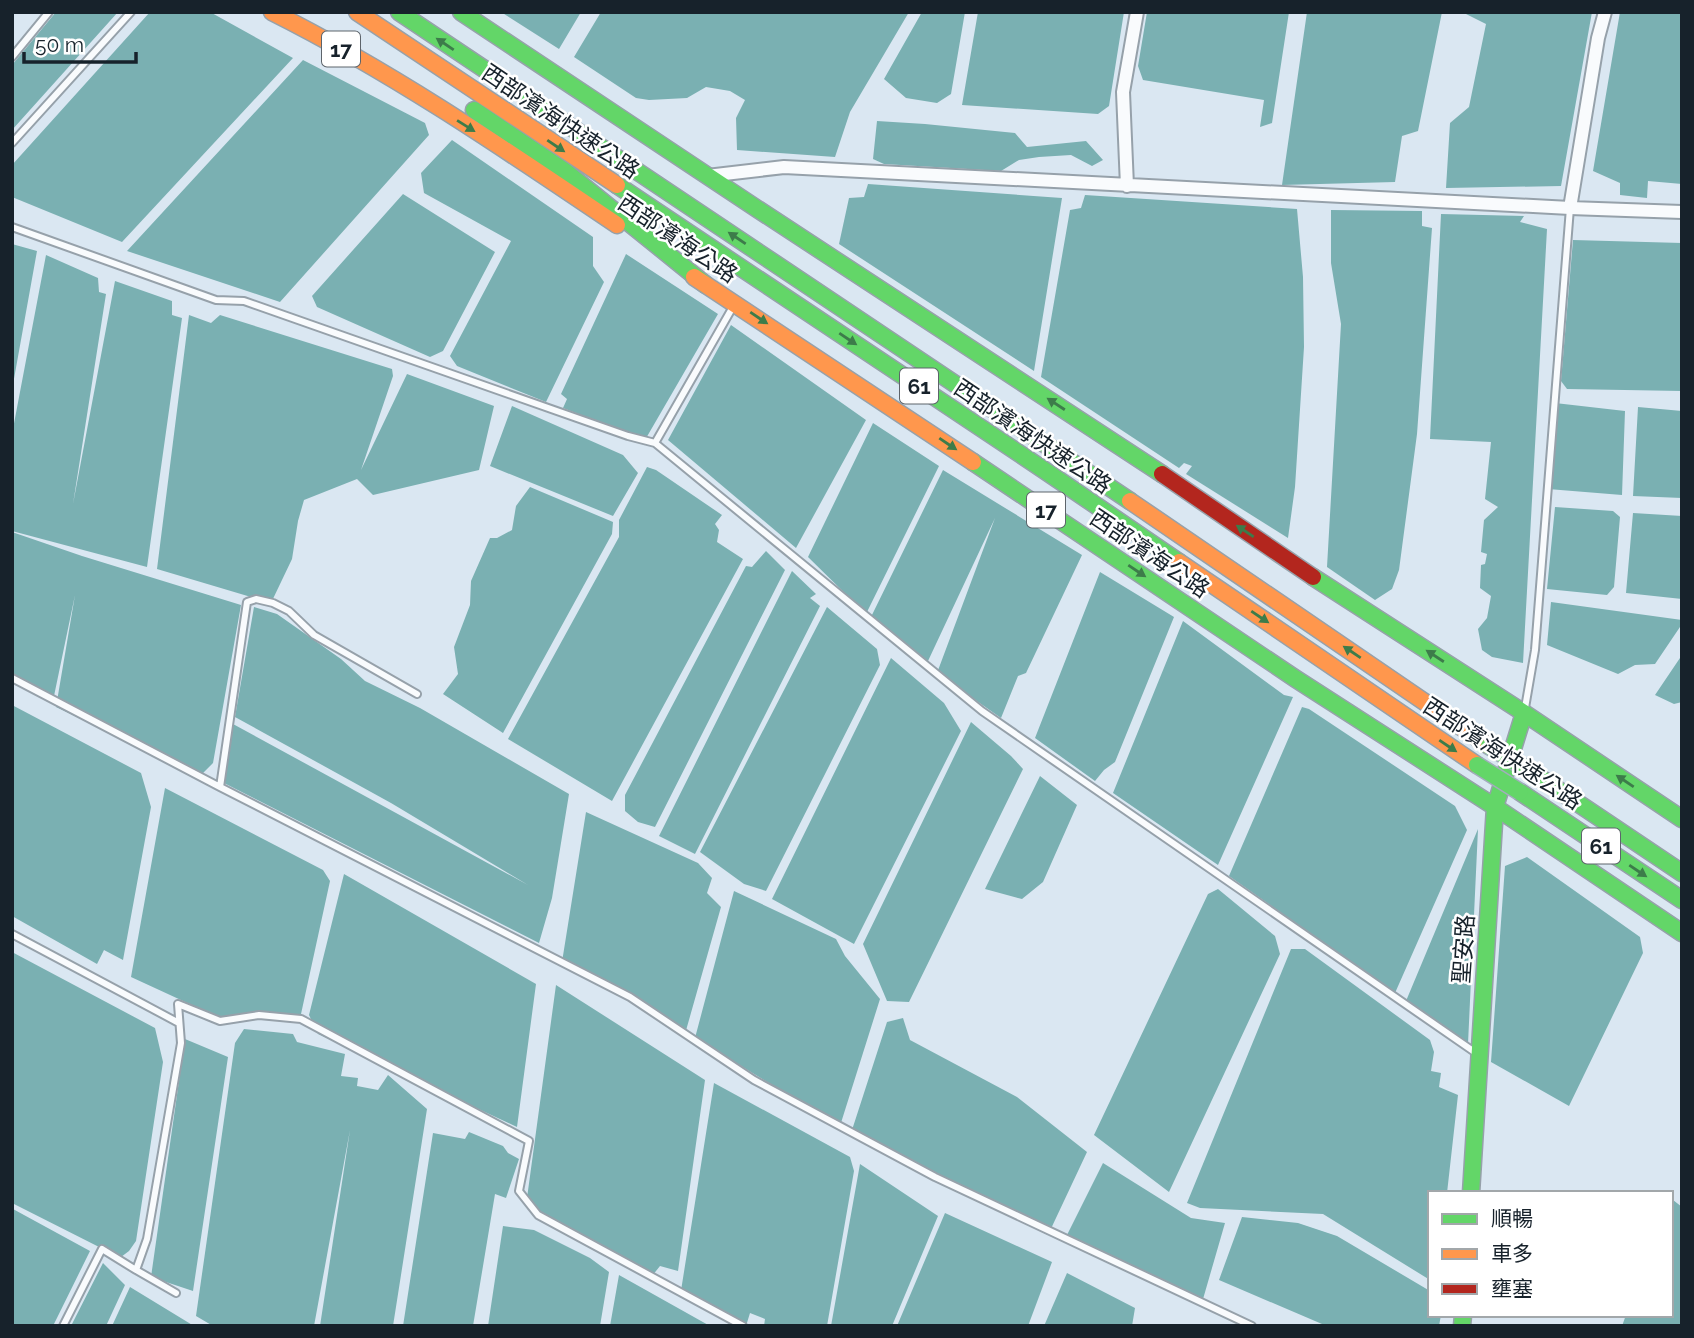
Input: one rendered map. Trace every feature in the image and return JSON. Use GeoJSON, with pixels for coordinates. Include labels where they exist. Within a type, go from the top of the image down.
{"type":"FeatureCollection","features":[{"type":"Feature","properties":{"kind":"main road","name":"西部濱海公路"},"geometry":{"type":"LineString","coordinates":[[272,12],[352,55],[507,151],[1296,679],[1495,807],[1682,933]]}},
{"type":"Feature","properties":{"kind":"main road"},"geometry":{"type":"LineString","coordinates":[[342,12],[426,77]]}},
{"type":"Feature","properties":{"kind":"main road","name":"西部濱海快速公路"},"geometry":{"type":"LineString","coordinates":[[357,12],[1033,463],[1476,765],[1682,900]]}},
{"type":"Feature","properties":{"kind":"main road","name":"西部濱海快速公路"},"geometry":{"type":"LineString","coordinates":[[398,12],[1046,443],[1489,746],[1682,873]]}},
{"type":"Feature","properties":{"kind":"main road"},"geometry":{"type":"LineString","coordinates":[[461,12],[1682,819]]}},
{"type":"Feature","properties":{"kind":"main road"},"geometry":{"type":"LineString","coordinates":[[458,99],[566,172],[706,285]]}},
{"type":"Feature","properties":{"kind":"main road","name":"聖安路"},"geometry":{"type":"LineString","coordinates":[[1471,1191],[1495,807],[1524,713]]}},
{"type":"Feature","properties":{"kind":"street"},"geometry":{"type":"LineString","coordinates":[[1127,186],[1123,92],[1137,12]]}},
{"type":"Feature","properties":{"kind":"street"},"geometry":{"type":"LineString","coordinates":[[1570,208],[1598,38],[1605,12]]}},
{"type":"Feature","properties":{"kind":"street"},"geometry":{"type":"LineString","coordinates":[[707,176],[784,167],[1682,212]]}},
{"type":"Feature","properties":{"kind":"lane"},"geometry":{"type":"LineString","coordinates":[[12,57],[49,12]]}},
{"type":"Feature","properties":{"kind":"lane"},"geometry":{"type":"LineString","coordinates":[[12,143],[131,12]]}},
{"type":"Feature","properties":{"kind":"lane"},"geometry":{"type":"LineString","coordinates":[[1524,713],[1535,650],[1570,208]]}},
{"type":"Feature","properties":{"kind":"lane"},"geometry":{"type":"LineString","coordinates":[[12,227],[216,300],[244,301],[628,436],[655,443],[982,711],[1479,1055]]}},
{"type":"Feature","properties":{"kind":"lane"},"geometry":{"type":"LineString","coordinates":[[655,443],[735,303]]}},
{"type":"Feature","properties":{"kind":"lane"},"geometry":{"type":"LineString","coordinates":[[220,787],[247,602],[256,599],[289,611],[314,635],[417,694]]}},
{"type":"Feature","properties":{"kind":"lane"},"geometry":{"type":"LineString","coordinates":[[12,678],[629,997],[754,1080],[923,1170],[1252,1326]]}},
{"type":"Feature","properties":{"kind":"lane"},"geometry":{"type":"LineString","coordinates":[[12,934],[180,1023]]}},
{"type":"Feature","properties":{"kind":"lane"},"geometry":{"type":"LineString","coordinates":[[136,1270],[148,1239],[181,1043],[178,1004],[220,1021],[259,1015],[301,1019],[529,1141],[519,1191],[538,1214],[743,1326]]}},
{"type":"Feature","properties":{"kind":"lane"},"geometry":{"type":"LineString","coordinates":[[63,1326],[102,1249],[176,1293]]}},
{"type":"Feature","properties":{"kind":"shaded area"},"geometry":{"type":"Polygon","coordinates":[[[56,12],[118,12],[12,130],[12,65],[56,12]]]}},
{"type":"Feature","properties":{"kind":"shaded area"},"geometry":{"type":"Polygon","coordinates":[[[150,12],[210,12],[293,58],[122,242],[12,197],[12,165],[150,12]]]}},
{"type":"Feature","properties":{"kind":"shaded area"},"geometry":{"type":"Polygon","coordinates":[[[501,12],[581,12],[559,49],[501,12]]]}},
{"type":"Feature","properties":{"kind":"shaded area"},"geometry":{"type":"Polygon","coordinates":[[[601,12],[909,12],[850,112],[835,157],[737,150],[736,118],[745,100],[730,91],[706,87],[687,98],[636,98],[574,57],[601,12]]]}},
{"type":"Feature","properties":{"kind":"shaded area"},"geometry":{"type":"Polygon","coordinates":[[[922,12],[965,12],[951,94],[937,103],[906,98],[884,79],[922,12]]]}},
{"type":"Feature","properties":{"kind":"shaded area"},"geometry":{"type":"Polygon","coordinates":[[[978,12],[1124,12],[1109,106],[1098,114],[962,105],[978,12]]]}},
{"type":"Feature","properties":{"kind":"shaded area"},"geometry":{"type":"Polygon","coordinates":[[[1147,12],[1289,12],[1272,123],[1260,127],[1264,100],[1143,80],[1138,66],[1147,12]]]}},
{"type":"Feature","properties":{"kind":"shaded area"},"geometry":{"type":"Polygon","coordinates":[[[1307,12],[1442,12],[1418,131],[1402,136],[1395,182],[1282,185],[1307,12]]]}},
{"type":"Feature","properties":{"kind":"shaded area"},"geometry":{"type":"Polygon","coordinates":[[[1466,12],[1592,12],[1561,186],[1446,188],[1450,123],[1469,107],[1486,24],[1466,12]]]}},
{"type":"Feature","properties":{"kind":"shaded area"},"geometry":{"type":"Polygon","coordinates":[[[1620,12],[1682,12],[1682,184],[1648,181],[1647,198],[1620,195],[1620,183],[1593,171],[1620,12]]]}},
{"type":"Feature","properties":{"kind":"shaded area"},"geometry":{"type":"Polygon","coordinates":[[[303,60],[425,123],[429,135],[280,302],[127,251],[303,60]]]}},
{"type":"Feature","properties":{"kind":"shaded area"},"geometry":{"type":"Polygon","coordinates":[[[877,121],[1015,133],[1027,147],[1086,141],[1103,160],[1092,166],[1071,155],[1039,157],[1019,160],[1001,171],[884,164],[873,159],[877,121]]]}},
{"type":"Feature","properties":{"kind":"shaded area"},"geometry":{"type":"Polygon","coordinates":[[[452,140],[593,237],[593,266],[604,282],[546,402],[457,366],[450,356],[511,241],[424,193],[421,173],[452,140]]]}},
{"type":"Feature","properties":{"kind":"shaded area"},"geometry":{"type":"Polygon","coordinates":[[[868,184],[1062,198],[1034,371],[839,244],[849,198],[864,197],[868,184]]]}},
{"type":"Feature","properties":{"kind":"shaded area"},"geometry":{"type":"Polygon","coordinates":[[[403,194],[495,252],[443,351],[430,357],[317,307],[312,296],[403,194]]]}},
{"type":"Feature","properties":{"kind":"shaded area"},"geometry":{"type":"Polygon","coordinates":[[[1085,195],[1297,209],[1303,277],[1304,347],[1295,487],[1288,538],[1186,474],[1192,466],[1184,463],[1179,468],[1041,377],[1070,210],[1081,208],[1085,195]]]}},
{"type":"Feature","properties":{"kind":"shaded area"},"geometry":{"type":"Polygon","coordinates":[[[1331,210],[1422,211],[1422,226],[1432,228],[1417,434],[1399,570],[1392,589],[1375,600],[1327,567],[1341,324],[1331,263],[1331,210]]]}},
{"type":"Feature","properties":{"kind":"shaded area"},"geometry":{"type":"Polygon","coordinates":[[[1441,214],[1524,216],[1520,222],[1547,229],[1523,663],[1492,657],[1482,650],[1478,629],[1487,618],[1491,596],[1480,588],[1481,565],[1485,564],[1487,554],[1481,552],[1484,520],[1498,507],[1485,499],[1491,442],[1430,439],[1441,214]]]}},
{"type":"Feature","properties":{"kind":"shaded area"},"geometry":{"type":"Polygon","coordinates":[[[1573,240],[1682,243],[1682,391],[1567,389],[1561,381],[1573,240]]]}},
{"type":"Feature","properties":{"kind":"shaded area"},"geometry":{"type":"Polygon","coordinates":[[[12,244],[37,251],[12,390],[12,244]]]}},
{"type":"Feature","properties":{"kind":"shaded area"},"geometry":{"type":"Polygon","coordinates":[[[626,254],[718,314],[645,440],[563,408],[567,399],[561,394],[626,254]]]}},
{"type":"Feature","properties":{"kind":"shaded area"},"geometry":{"type":"Polygon","coordinates":[[[46,255],[98,278],[99,292],[106,294],[73,504],[115,281],[172,301],[172,315],[182,318],[147,567],[12,531],[12,434],[46,255]]]}},
{"type":"Feature","properties":{"kind":"shaded area"},"geometry":{"type":"Polygon","coordinates":[[[189,315],[211,323],[220,315],[392,369],[393,376],[361,470],[407,374],[494,406],[479,470],[373,495],[357,479],[304,500],[292,559],[271,603],[157,569],[189,315]]]}},
{"type":"Feature","properties":{"kind":"shaded area"},"geometry":{"type":"Polygon","coordinates":[[[731,325],[866,420],[796,548],[668,440],[731,325]]]}},
{"type":"Feature","properties":{"kind":"shaded area"},"geometry":{"type":"Polygon","coordinates":[[[1555,403],[1625,411],[1622,495],[1548,489],[1555,403]]]}},
{"type":"Feature","properties":{"kind":"shaded area"},"geometry":{"type":"Polygon","coordinates":[[[512,406],[623,455],[638,473],[613,516],[490,466],[512,406]]]}},
{"type":"Feature","properties":{"kind":"shaded area"},"geometry":{"type":"Polygon","coordinates":[[[1638,407],[1682,411],[1682,498],[1633,496],[1638,407]]]}},
{"type":"Feature","properties":{"kind":"shaded area"},"geometry":{"type":"Polygon","coordinates":[[[873,423],[939,466],[866,614],[808,557],[873,423]]]}},
{"type":"Feature","properties":{"kind":"shaded area"},"geometry":{"type":"Polygon","coordinates":[[[647,467],[656,470],[722,515],[715,524],[719,530],[717,542],[743,559],[612,801],[508,739],[619,537],[619,520],[647,467]]]}},
{"type":"Feature","properties":{"kind":"shaded area"},"geometry":{"type":"Polygon","coordinates":[[[943,470],[1082,555],[1026,673],[1018,676],[1001,718],[937,673],[995,518],[928,661],[922,662],[871,617],[943,470]]]}},
{"type":"Feature","properties":{"kind":"shaded area"},"geometry":{"type":"Polygon","coordinates":[[[530,487],[613,522],[612,534],[503,733],[443,694],[458,674],[454,647],[470,605],[471,581],[490,538],[497,538],[512,530],[516,506],[530,487]]]}},
{"type":"Feature","properties":{"kind":"shaded area"},"geometry":{"type":"Polygon","coordinates":[[[1555,507],[1613,511],[1620,517],[1614,587],[1607,595],[1547,589],[1555,507]]]}},
{"type":"Feature","properties":{"kind":"shaded area"},"geometry":{"type":"Polygon","coordinates":[[[1633,513],[1682,516],[1682,599],[1626,593],[1633,513]]]}},
{"type":"Feature","properties":{"kind":"shaded area"},"geometry":{"type":"Polygon","coordinates":[[[12,532],[241,605],[213,763],[200,776],[56,707],[75,595],[54,696],[12,674],[12,532]]]}},
{"type":"Feature","properties":{"kind":"shaded area"},"geometry":{"type":"Polygon","coordinates":[[[766,551],[785,570],[655,827],[638,822],[625,811],[625,795],[746,566],[752,567],[766,551]]]}},
{"type":"Feature","properties":{"kind":"shaded area"},"geometry":{"type":"Polygon","coordinates":[[[792,571],[816,594],[810,598],[820,606],[695,854],[659,836],[792,571]]]}},
{"type":"Feature","properties":{"kind":"shaded area"},"geometry":{"type":"Polygon","coordinates":[[[1100,572],[1174,617],[1115,762],[1095,781],[1035,738],[1100,572]]]}},
{"type":"Feature","properties":{"kind":"shaded area"},"geometry":{"type":"Polygon","coordinates":[[[1551,602],[1682,620],[1682,624],[1655,664],[1635,665],[1618,674],[1547,645],[1551,602]]]}},
{"type":"Feature","properties":{"kind":"shaded area"},"geometry":{"type":"Polygon","coordinates":[[[254,607],[277,614],[341,659],[365,681],[420,708],[569,794],[552,898],[539,943],[222,782],[233,724],[528,885],[391,803],[235,717],[254,607]]]}},
{"type":"Feature","properties":{"kind":"shaded area"},"geometry":{"type":"Polygon","coordinates":[[[827,607],[877,649],[880,665],[766,891],[744,884],[700,852],[827,607]]]}},
{"type":"Feature","properties":{"kind":"shaded area"},"geometry":{"type":"Polygon","coordinates":[[[1183,621],[1284,695],[1293,697],[1218,865],[1113,793],[1183,621]]]}},
{"type":"Feature","properties":{"kind":"shaded area"},"geometry":{"type":"Polygon","coordinates":[[[1682,655],[1682,702],[1674,704],[1655,695],[1682,655]]]}},
{"type":"Feature","properties":{"kind":"shaded area"},"geometry":{"type":"Polygon","coordinates":[[[891,658],[944,703],[961,731],[854,944],[772,899],[891,658]]]}},
{"type":"Feature","properties":{"kind":"shaded area"},"geometry":{"type":"Polygon","coordinates":[[[12,705],[141,773],[151,807],[123,960],[104,950],[97,964],[12,916],[12,705]]]}},
{"type":"Feature","properties":{"kind":"shaded area"},"geometry":{"type":"Polygon","coordinates":[[[1302,707],[1309,709],[1455,806],[1467,830],[1395,993],[1229,876],[1302,707]]]}},
{"type":"Feature","properties":{"kind":"shaded area"},"geometry":{"type":"Polygon","coordinates":[[[971,722],[1023,769],[909,1002],[887,1001],[863,944],[971,722]]]}},
{"type":"Feature","properties":{"kind":"shaded area"},"geometry":{"type":"Polygon","coordinates":[[[1040,776],[1077,805],[1043,882],[1022,899],[985,889],[1040,776]]]}},
{"type":"Feature","properties":{"kind":"shaded area"},"geometry":{"type":"Polygon","coordinates":[[[165,788],[323,870],[330,881],[301,1014],[220,1018],[131,977],[165,788]]]}},
{"type":"Feature","properties":{"kind":"shaded area"},"geometry":{"type":"Polygon","coordinates":[[[586,812],[698,863],[712,878],[707,893],[721,907],[685,1034],[562,962],[586,812]]]}},
{"type":"Feature","properties":{"kind":"shaded area"},"geometry":{"type":"Polygon","coordinates":[[[1478,829],[1468,1044],[1406,1001],[1478,829]]]}},
{"type":"Feature","properties":{"kind":"shaded area"},"geometry":{"type":"Polygon","coordinates":[[[1527,857],[1640,937],[1643,953],[1569,1106],[1491,1062],[1505,866],[1527,857]]]}},
{"type":"Feature","properties":{"kind":"shaded area"},"geometry":{"type":"Polygon","coordinates":[[[344,874],[536,984],[517,1127],[318,1034],[309,1015],[344,874]]]}},
{"type":"Feature","properties":{"kind":"shaded area"},"geometry":{"type":"Polygon","coordinates":[[[1218,889],[1275,936],[1280,954],[1169,1192],[1094,1135],[1208,894],[1218,889]]]}},
{"type":"Feature","properties":{"kind":"shaded area"},"geometry":{"type":"Polygon","coordinates":[[[734,891],[836,939],[845,956],[880,999],[840,1126],[695,1038],[734,891]]]}},
{"type":"Feature","properties":{"kind":"shaded area"},"geometry":{"type":"Polygon","coordinates":[[[1291,949],[1305,949],[1430,1040],[1434,1052],[1431,1071],[1441,1073],[1439,1087],[1458,1095],[1447,1191],[1428,1191],[1428,1279],[1323,1214],[1200,1208],[1187,1203],[1291,949]]]}},
{"type":"Feature","properties":{"kind":"shaded area"},"geometry":{"type":"Polygon","coordinates":[[[12,952],[155,1028],[163,1062],[136,1241],[121,1257],[12,1203],[12,952]]]}},
{"type":"Feature","properties":{"kind":"shaded area"},"geometry":{"type":"Polygon","coordinates":[[[556,985],[705,1080],[678,1271],[660,1266],[652,1276],[534,1215],[527,1198],[556,985]]]}},
{"type":"Feature","properties":{"kind":"shaded area"},"geometry":{"type":"Polygon","coordinates":[[[903,1018],[910,1040],[1017,1097],[1087,1152],[1048,1235],[942,1183],[852,1130],[887,1022],[903,1018]]]}},
{"type":"Feature","properties":{"kind":"shaded area"},"geometry":{"type":"Polygon","coordinates":[[[244,1029],[293,1034],[297,1042],[345,1054],[341,1076],[358,1078],[357,1086],[378,1090],[388,1075],[427,1109],[393,1326],[320,1326],[350,1130],[314,1326],[213,1326],[196,1316],[235,1043],[244,1029]]]}},
{"type":"Feature","properties":{"kind":"shaded area"},"geometry":{"type":"Polygon","coordinates":[[[185,1039],[228,1057],[193,1291],[151,1277],[185,1039]]]}},
{"type":"Feature","properties":{"kind":"shaded area"},"geometry":{"type":"Polygon","coordinates":[[[714,1083],[850,1157],[854,1171],[827,1326],[764,1326],[765,1319],[750,1313],[746,1326],[739,1326],[680,1297],[714,1083]]]}},
{"type":"Feature","properties":{"kind":"shaded area"},"geometry":{"type":"Polygon","coordinates":[[[469,1132],[503,1146],[508,1153],[519,1159],[506,1198],[495,1194],[473,1326],[403,1326],[433,1133],[465,1139],[469,1132]]]}},
{"type":"Feature","properties":{"kind":"shaded area"},"geometry":{"type":"Polygon","coordinates":[[[1103,1163],[1191,1218],[1225,1223],[1201,1306],[1066,1237],[1103,1163]]]}},
{"type":"Feature","properties":{"kind":"shaded area"},"geometry":{"type":"Polygon","coordinates":[[[860,1164],[938,1216],[892,1326],[831,1326],[860,1164]]]}},
{"type":"Feature","properties":{"kind":"shaded area"},"geometry":{"type":"Polygon","coordinates":[[[1673,1200],[1682,1207],[1682,1326],[1622,1326],[1625,1317],[1673,1317],[1673,1200]]]}},
{"type":"Feature","properties":{"kind":"shaded area"},"geometry":{"type":"Polygon","coordinates":[[[13,1209],[90,1251],[53,1326],[12,1326],[13,1209]]]}},
{"type":"Feature","properties":{"kind":"shaded area"},"geometry":{"type":"Polygon","coordinates":[[[945,1213],[1052,1262],[1028,1326],[897,1326],[945,1213]]]}},
{"type":"Feature","properties":{"kind":"shaded area"},"geometry":{"type":"Polygon","coordinates":[[[1242,1217],[1298,1223],[1337,1236],[1428,1290],[1428,1317],[1441,1317],[1439,1326],[1322,1326],[1219,1280],[1242,1217]]]}},
{"type":"Feature","properties":{"kind":"shaded area"},"geometry":{"type":"Polygon","coordinates":[[[503,1226],[534,1230],[590,1258],[609,1272],[600,1326],[488,1326],[503,1226]]]}},
{"type":"Feature","properties":{"kind":"shaded area"},"geometry":{"type":"Polygon","coordinates":[[[103,1263],[125,1285],[106,1326],[71,1326],[103,1263]]]}},
{"type":"Feature","properties":{"kind":"shaded area"},"geometry":{"type":"Polygon","coordinates":[[[1067,1273],[1135,1308],[1132,1326],[1044,1326],[1067,1273]]]}},
{"type":"Feature","properties":{"kind":"shaded area"},"geometry":{"type":"Polygon","coordinates":[[[619,1275],[710,1326],[610,1326],[619,1275]]]}},
{"type":"Feature","properties":{"kind":"shaded area"},"geometry":{"type":"Polygon","coordinates":[[[130,1287],[194,1326],[112,1326],[130,1287]]]}},
{"type":"Feature","properties":{"kind":"traffic: fast"},"geometry":{"type":"LineString","coordinates":[[399,12],[1130,501]]}},
{"type":"Feature","properties":{"kind":"traffic: fast"},"geometry":{"type":"LineString","coordinates":[[461,12],[1162,474]]}},
{"type":"Feature","properties":{"kind":"traffic: fast"},"geometry":{"type":"LineString","coordinates":[[474,110],[566,172],[706,285]]}},
{"type":"Feature","properties":{"kind":"traffic: fast"},"geometry":{"type":"LineString","coordinates":[[617,185],[1179,562]]}},
{"type":"Feature","properties":{"kind":"traffic: fast"},"geometry":{"type":"LineString","coordinates":[[973,462],[1682,933]]}},
{"type":"Feature","properties":{"kind":"traffic: fast"},"geometry":{"type":"LineString","coordinates":[[1313,577],[1682,819]]}},
{"type":"Feature","properties":{"kind":"traffic: fast"},"geometry":{"type":"LineString","coordinates":[[1471,1191],[1495,807],[1524,713]]}},
{"type":"Feature","properties":{"kind":"traffic: fast"},"geometry":{"type":"LineString","coordinates":[[1489,746],[1530,771]]}},
{"type":"Feature","properties":{"kind":"traffic: fast"},"geometry":{"type":"LineString","coordinates":[[1477,765],[1520,792]]}},
{"type":"Feature","properties":{"kind":"traffic: fast"},"geometry":{"type":"LineString","coordinates":[[1530,771],[1682,873]]}},
{"type":"Feature","properties":{"kind":"traffic: fast"},"geometry":{"type":"LineString","coordinates":[[1520,792],[1682,900]]}},
{"type":"Feature","properties":{"kind":"traffic: fast"},"geometry":{"type":"LineString","coordinates":[[1462,1326],[1463,1317]]}},
{"type":"Feature","properties":{"kind":"traffic: slow"},"geometry":{"type":"LineString","coordinates":[[272,12],[405,86],[617,225]]}},
{"type":"Feature","properties":{"kind":"traffic: slow"},"geometry":{"type":"LineString","coordinates":[[357,12],[617,185]]}},
{"type":"Feature","properties":{"kind":"traffic: slow"},"geometry":{"type":"LineString","coordinates":[[694,277],[973,462]]}},
{"type":"Feature","properties":{"kind":"traffic: slow"},"geometry":{"type":"LineString","coordinates":[[1130,501],[1489,746]]}},
{"type":"Feature","properties":{"kind":"traffic: slow"},"geometry":{"type":"LineString","coordinates":[[1179,562],[1477,765]]}},
{"type":"Feature","properties":{"kind":"traffic: jam"},"geometry":{"type":"LineString","coordinates":[[1162,474],[1313,577]]}}]}
